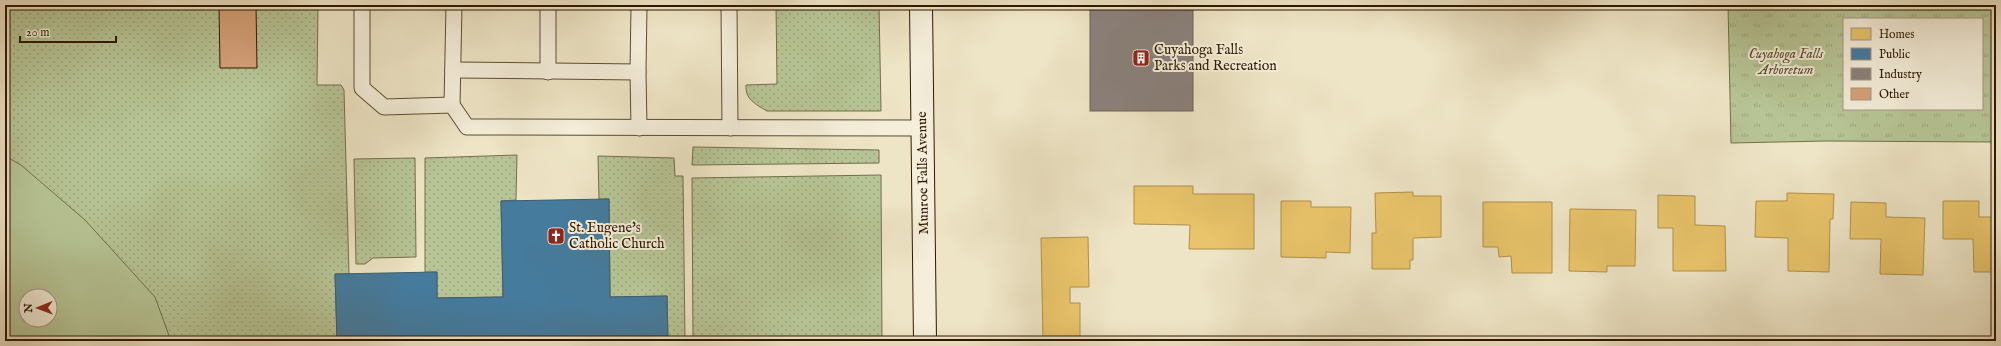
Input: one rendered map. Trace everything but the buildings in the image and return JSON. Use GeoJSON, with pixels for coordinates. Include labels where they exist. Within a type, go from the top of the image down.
{"type":"FeatureCollection","features":[{"type":"Feature","properties":{"kind":"street","name":"Munroe Falls Avenue"},"geometry":{"type":"LineString","coordinates":[[921,5],[925,341]]}},
{"type":"Feature","properties":{"kind":"lane"},"geometry":{"type":"LineString","coordinates":[[362,5],[362,88],[384,107],[452,105]]}},
{"type":"Feature","properties":{"kind":"lane"},"geometry":{"type":"LineString","coordinates":[[454,5],[452,105],[467,128],[923,128]]}},
{"type":"Feature","properties":{"kind":"lane"},"geometry":{"type":"LineString","coordinates":[[548,5],[548,72]]}},
{"type":"Feature","properties":{"kind":"lane"},"geometry":{"type":"LineString","coordinates":[[639,5],[639,128]]}},
{"type":"Feature","properties":{"kind":"lane"},"geometry":{"type":"LineString","coordinates":[[729,5],[730,128]]}},
{"type":"Feature","properties":{"kind":"lane"},"geometry":{"type":"LineString","coordinates":[[453,70],[638,72]]}},
{"type":"Feature","properties":{"kind":"green space"},"geometry":{"type":"Polygon","coordinates":[[[5,5],[318,5],[317,85],[341,85],[344,90],[349,274],[335,274],[337,341],[5,341],[5,5]]]}},
{"type":"Feature","properties":{"kind":"green space"},"geometry":{"type":"Polygon","coordinates":[[[776,5],[879,5],[881,111],[767,111],[749,98],[746,85],[777,84],[776,5]]]}},
{"type":"Feature","properties":{"kind":"green space","name":"Cuyahoga Falls Arboretum"},"geometry":{"type":"Polygon","coordinates":[[[1728,5],[1996,5],[1996,142],[1826,141],[1731,143],[1728,5]]]}},
{"type":"Feature","properties":{"kind":"green space"},"geometry":{"type":"Polygon","coordinates":[[[693,147],[879,150],[879,163],[692,165],[693,147]]]}},
{"type":"Feature","properties":{"kind":"green space"},"geometry":{"type":"Polygon","coordinates":[[[517,155],[516,200],[501,201],[503,297],[437,298],[437,272],[425,272],[425,158],[517,155]]]}},
{"type":"Feature","properties":{"kind":"green space"},"geometry":{"type":"Polygon","coordinates":[[[5,156],[21,165],[85,220],[155,297],[171,341],[5,341],[5,156]]]}},
{"type":"Feature","properties":{"kind":"green space"},"geometry":{"type":"Polygon","coordinates":[[[598,156],[674,158],[675,176],[683,176],[685,341],[668,341],[667,296],[610,297],[609,199],[599,199],[598,156]]]}},
{"type":"Feature","properties":{"kind":"green space"},"geometry":{"type":"Polygon","coordinates":[[[415,158],[416,257],[373,258],[365,264],[356,264],[354,159],[415,158]]]}},
{"type":"Feature","properties":{"kind":"green space"},"geometry":{"type":"Polygon","coordinates":[[[881,175],[882,341],[693,341],[692,178],[881,175]]]}},
{"type":"Feature","properties":{"kind":"place","name":"Cuyahoga Falls Parks and Recreation"},"geometry":{"type":"Point","coordinates":[1141,58]}},
{"type":"Feature","properties":{"kind":"place","name":"St. Eugene's Catholic Church"},"geometry":{"type":"Point","coordinates":[556,236]}}]}
